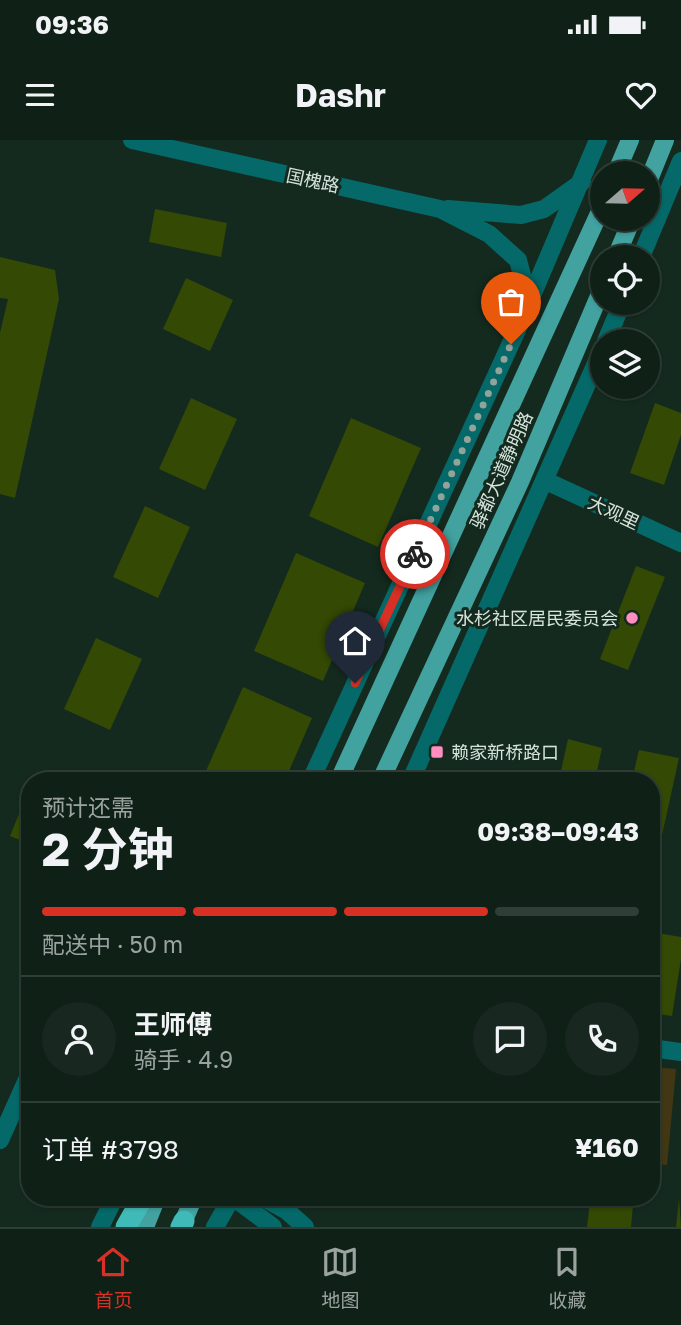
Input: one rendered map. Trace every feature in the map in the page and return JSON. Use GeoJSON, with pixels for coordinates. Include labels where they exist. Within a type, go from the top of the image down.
{"type":"FeatureCollection","features":[{"type":"Feature","properties":{"kind":"highway"},"geometry":{"type":"LineString","coordinates":[[126,1227],[138,1206]]}},
{"type":"Feature","properties":{"kind":"main road"},"geometry":{"type":"LineString","coordinates":[[621,161],[630,140]]}},
{"type":"Feature","properties":{"kind":"main road"},"geometry":{"type":"LineString","coordinates":[[656,161],[665,140]]}},
{"type":"Feature","properties":{"kind":"main road","name":"驿都大道静明路"},"geometry":{"type":"LineString","coordinates":[[344,772],[591,231]]}},
{"type":"Feature","properties":{"kind":"main road","name":"驿都大道静明路"},"geometry":{"type":"LineString","coordinates":[[385,772],[520,482],[591,315]]}},
{"type":"Feature","properties":{"kind":"main road"},"geometry":{"type":"LineString","coordinates":[[145,1227],[153,1206]]}},
{"type":"Feature","properties":{"kind":"main road"},"geometry":{"type":"LineString","coordinates":[[182,1225],[190,1206]]}},
{"type":"Feature","properties":{"kind":"street","name":"国槐路"},"geometry":{"type":"LineString","coordinates":[[132,140],[440,209],[489,234],[518,260],[524,287],[522,319]]}},
{"type":"Feature","properties":{"kind":"street"},"geometry":{"type":"LineString","coordinates":[[315,772],[522,319],[598,140]]}},
{"type":"Feature","properties":{"kind":"street"},"geometry":{"type":"LineString","coordinates":[[646,245],[681,161]]}},
{"type":"Feature","properties":{"kind":"street"},"geometry":{"type":"LineString","coordinates":[[440,209],[521,215],[544,209],[582,182]]}},
{"type":"Feature","properties":{"kind":"street"},"geometry":{"type":"LineString","coordinates":[[415,772],[590,378]]}},
{"type":"Feature","properties":{"kind":"street","name":"大观里"},"geometry":{"type":"LineString","coordinates":[[546,481],[681,543]]}},
{"type":"Feature","properties":{"kind":"street"},"geometry":{"type":"LineString","coordinates":[[660,1049],[681,1052]]}},
{"type":"Feature","properties":{"kind":"street"},"geometry":{"type":"LineString","coordinates":[[0,1140],[21,1093]]}},
{"type":"Feature","properties":{"kind":"street"},"geometry":{"type":"LineString","coordinates":[[100,1227],[110,1206]]}},
{"type":"Feature","properties":{"kind":"street"},"geometry":{"type":"LineString","coordinates":[[215,1227],[228,1206]]}},
{"type":"Feature","properties":{"kind":"street"},"geometry":{"type":"LineString","coordinates":[[245,1206],[273,1227]]}},
{"type":"Feature","properties":{"kind":"street"},"geometry":{"type":"LineString","coordinates":[[278,1206],[306,1227]]}},
{"type":"Feature","properties":{"kind":"shaded area"},"geometry":{"type":"Polygon","coordinates":[[[660,1068],[676,1069],[667,1165],[660,1164],[660,1068]]]}},
{"type":"Feature","properties":{"kind":"building"},"geometry":{"type":"Polygon","coordinates":[[[155,209],[227,223],[221,257],[149,242],[155,209]]]}},
{"type":"Feature","properties":{"kind":"building"},"geometry":{"type":"Polygon","coordinates":[[[0,257],[55,270],[59,299],[15,498],[0,494],[0,333],[8,299],[0,298],[0,257]]]}},
{"type":"Feature","properties":{"kind":"building"},"geometry":{"type":"Polygon","coordinates":[[[186,278],[233,300],[210,351],[163,329],[186,278]]]}},
{"type":"Feature","properties":{"kind":"building"},"geometry":{"type":"Polygon","coordinates":[[[191,398],[237,419],[205,490],[159,469],[191,398]]]}},
{"type":"Feature","properties":{"kind":"building"},"geometry":{"type":"Polygon","coordinates":[[[655,403],[681,413],[681,435],[664,485],[630,473],[655,403]]]}},
{"type":"Feature","properties":{"kind":"building"},"geometry":{"type":"Polygon","coordinates":[[[351,418],[421,448],[378,547],[309,516],[351,418]]]}},
{"type":"Feature","properties":{"kind":"building"},"geometry":{"type":"Polygon","coordinates":[[[145,506],[190,527],[158,598],[113,577],[145,506]]]}},
{"type":"Feature","properties":{"kind":"building"},"geometry":{"type":"Polygon","coordinates":[[[296,553],[365,583],[323,681],[254,651],[296,553]]]}},
{"type":"Feature","properties":{"kind":"building","name":"水杉社区居民委员会"},"geometry":{"type":"Polygon","coordinates":[[[636,566],[665,577],[628,670],[600,659],[636,566]]]}},
{"type":"Feature","properties":{"kind":"building"},"geometry":{"type":"Polygon","coordinates":[[[96,638],[142,659],[110,730],[64,709],[96,638]]]}},
{"type":"Feature","properties":{"kind":"building"},"geometry":{"type":"Polygon","coordinates":[[[243,687],[312,718],[288,772],[206,772],[243,687]]]}},
{"type":"Feature","properties":{"kind":"building"},"geometry":{"type":"Polygon","coordinates":[[[568,739],[602,748],[597,772],[561,772],[568,739]]]}},
{"type":"Feature","properties":{"kind":"building"},"geometry":{"type":"Polygon","coordinates":[[[639,750],[679,758],[660,844],[660,772],[634,772],[639,750]]]}},
{"type":"Feature","properties":{"kind":"building"},"geometry":{"type":"Polygon","coordinates":[[[21,809],[21,840],[10,836],[21,809]]]}},
{"type":"Feature","properties":{"kind":"building"},"geometry":{"type":"Polygon","coordinates":[[[660,934],[681,937],[681,959],[672,1016],[660,1014],[660,934]]]}},
{"type":"Feature","properties":{"kind":"building"},"geometry":{"type":"Polygon","coordinates":[[[679,1199],[681,1227],[676,1227],[679,1199]]]}},
{"type":"Feature","properties":{"kind":"building"},"geometry":{"type":"Polygon","coordinates":[[[589,1206],[633,1206],[631,1227],[587,1227],[589,1206]]]}},
{"type":"Feature","properties":{"kind":"way so far"},"geometry":{"type":"LineString","coordinates":[[415,554],[511,344]]}},
{"type":"Feature","properties":{"kind":"place","name":"水杉社区居民委员会"},"geometry":{"type":"Point","coordinates":[632,618]}},
{"type":"Feature","properties":{"kind":"place","name":"赖家新桥路口"},"geometry":{"type":"Point","coordinates":[437,752]}},
{"type":"Feature","properties":{"kind":"route"},"geometry":{"type":"LineString","coordinates":[[355,683],[415,554]]}}]}
